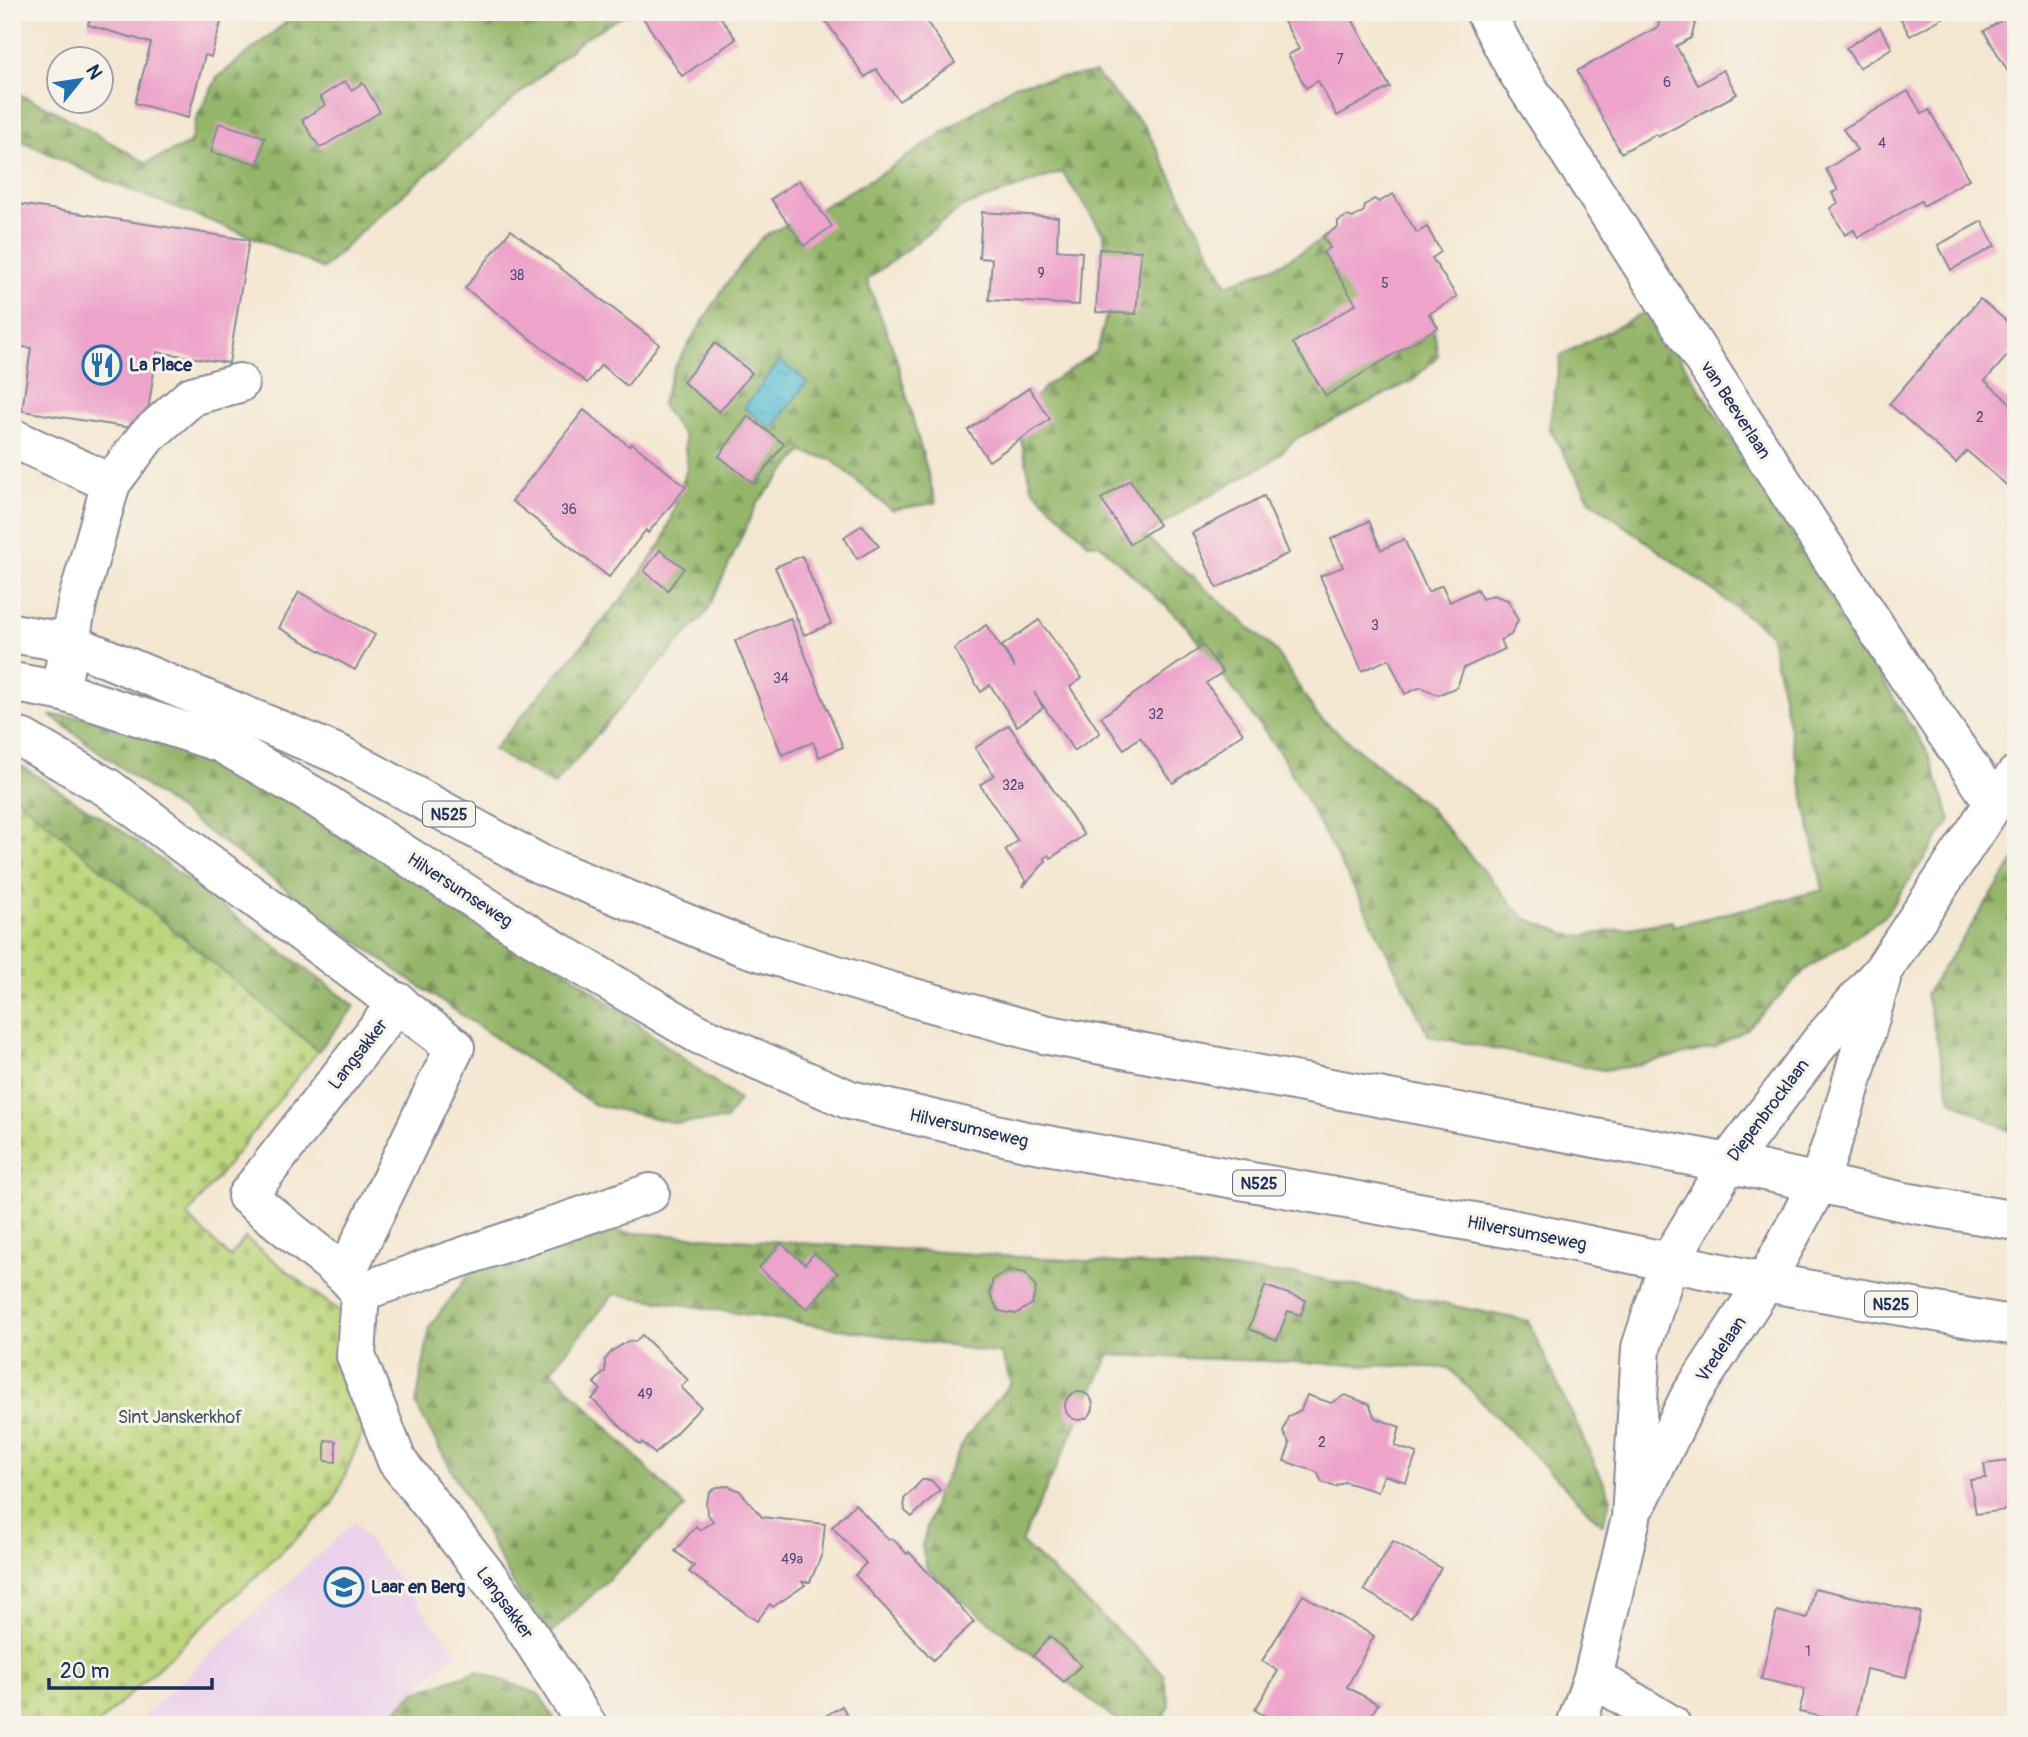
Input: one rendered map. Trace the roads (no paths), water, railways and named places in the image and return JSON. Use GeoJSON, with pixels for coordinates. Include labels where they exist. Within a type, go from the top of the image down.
{"type":"FeatureCollection","features":[{"type":"Feature","properties":{"kind":"street","name":"van Beeverlaan"},"geometry":{"type":"LineString","coordinates":[[1485,12],[1522,79],[1902,668],[2005,789]]}},
{"type":"Feature","properties":{"kind":"street"},"geometry":{"type":"LineString","coordinates":[[60,691],[78,599],[111,483],[146,437],[192,396],[239,383]]}},
{"type":"Feature","properties":{"kind":"street"},"geometry":{"type":"LineString","coordinates":[[12,438],[111,483]]}},
{"type":"Feature","properties":{"kind":"street","name":"N525"},"geometry":{"type":"LineString","coordinates":[[12,633],[70,643],[340,755],[542,865],[742,946],[1044,1034],[1728,1163],[1904,1202],[2016,1221]]}},
{"type":"Feature","properties":{"kind":"street","name":"Hilversumseweg"},"geometry":{"type":"LineString","coordinates":[[12,681],[60,691],[221,743],[315,797],[535,938],[698,1034],[850,1100],[1030,1142],[1507,1228],[1765,1282],[2016,1326]]}},
{"type":"Feature","properties":{"kind":"street"},"geometry":{"type":"LineString","coordinates":[[12,737],[23,739],[108,788],[398,1002]]}},
{"type":"Feature","properties":{"kind":"street","name":"Diepenbrocklaan"},"geometry":{"type":"LineString","coordinates":[[1669,1262],[1728,1163],[1822,1040],[1883,970],[2005,789]]}},
{"type":"Feature","properties":{"kind":"street","name":"Diepenbrocklaan"},"geometry":{"type":"LineString","coordinates":[[1818,1184],[1846,1102],[1883,970]]}},
{"type":"Feature","properties":{"kind":"street","name":"Langsakker"},"geometry":{"type":"LineString","coordinates":[[353,1283],[247,1196],[398,1002],[455,1047],[353,1283],[356,1356],[397,1461],[510,1605],[587,1725]]}},
{"type":"Feature","properties":{"kind":"street","name":"Vredelaan"},"geometry":{"type":"LineString","coordinates":[[1631,1518],[1689,1398],[1765,1282],[1818,1184]]}},
{"type":"Feature","properties":{"kind":"street"},"geometry":{"type":"LineString","coordinates":[[353,1283],[650,1194]]}},
{"type":"Feature","properties":{"kind":"street","name":"Vredelaan"},"geometry":{"type":"LineString","coordinates":[[1576,1725],[1593,1677],[1631,1518],[1641,1348],[1669,1262]]}},
{"type":"Feature","properties":{"kind":"street"},"geometry":{"type":"LineString","coordinates":[[1593,1677],[1671,1725]]}},
{"type":"Feature","properties":{"kind":"water"},"geometry":{"type":"Polygon","coordinates":[[[780,361],[807,382],[772,428],[744,408],[780,361]]]}},
{"type":"Feature","properties":{"kind":"place","name":"La Place"},"geometry":{"type":"Point","coordinates":[102,365]}},
{"type":"Feature","properties":{"kind":"place","name":"Laar en Berg"},"geometry":{"type":"Point","coordinates":[344,1587]}},
{"type":"Feature","properties":{"kind":"park label","name":"Sint Janskerkhof"},"geometry":{"type":"Point","coordinates":[180,1417]}}]}
